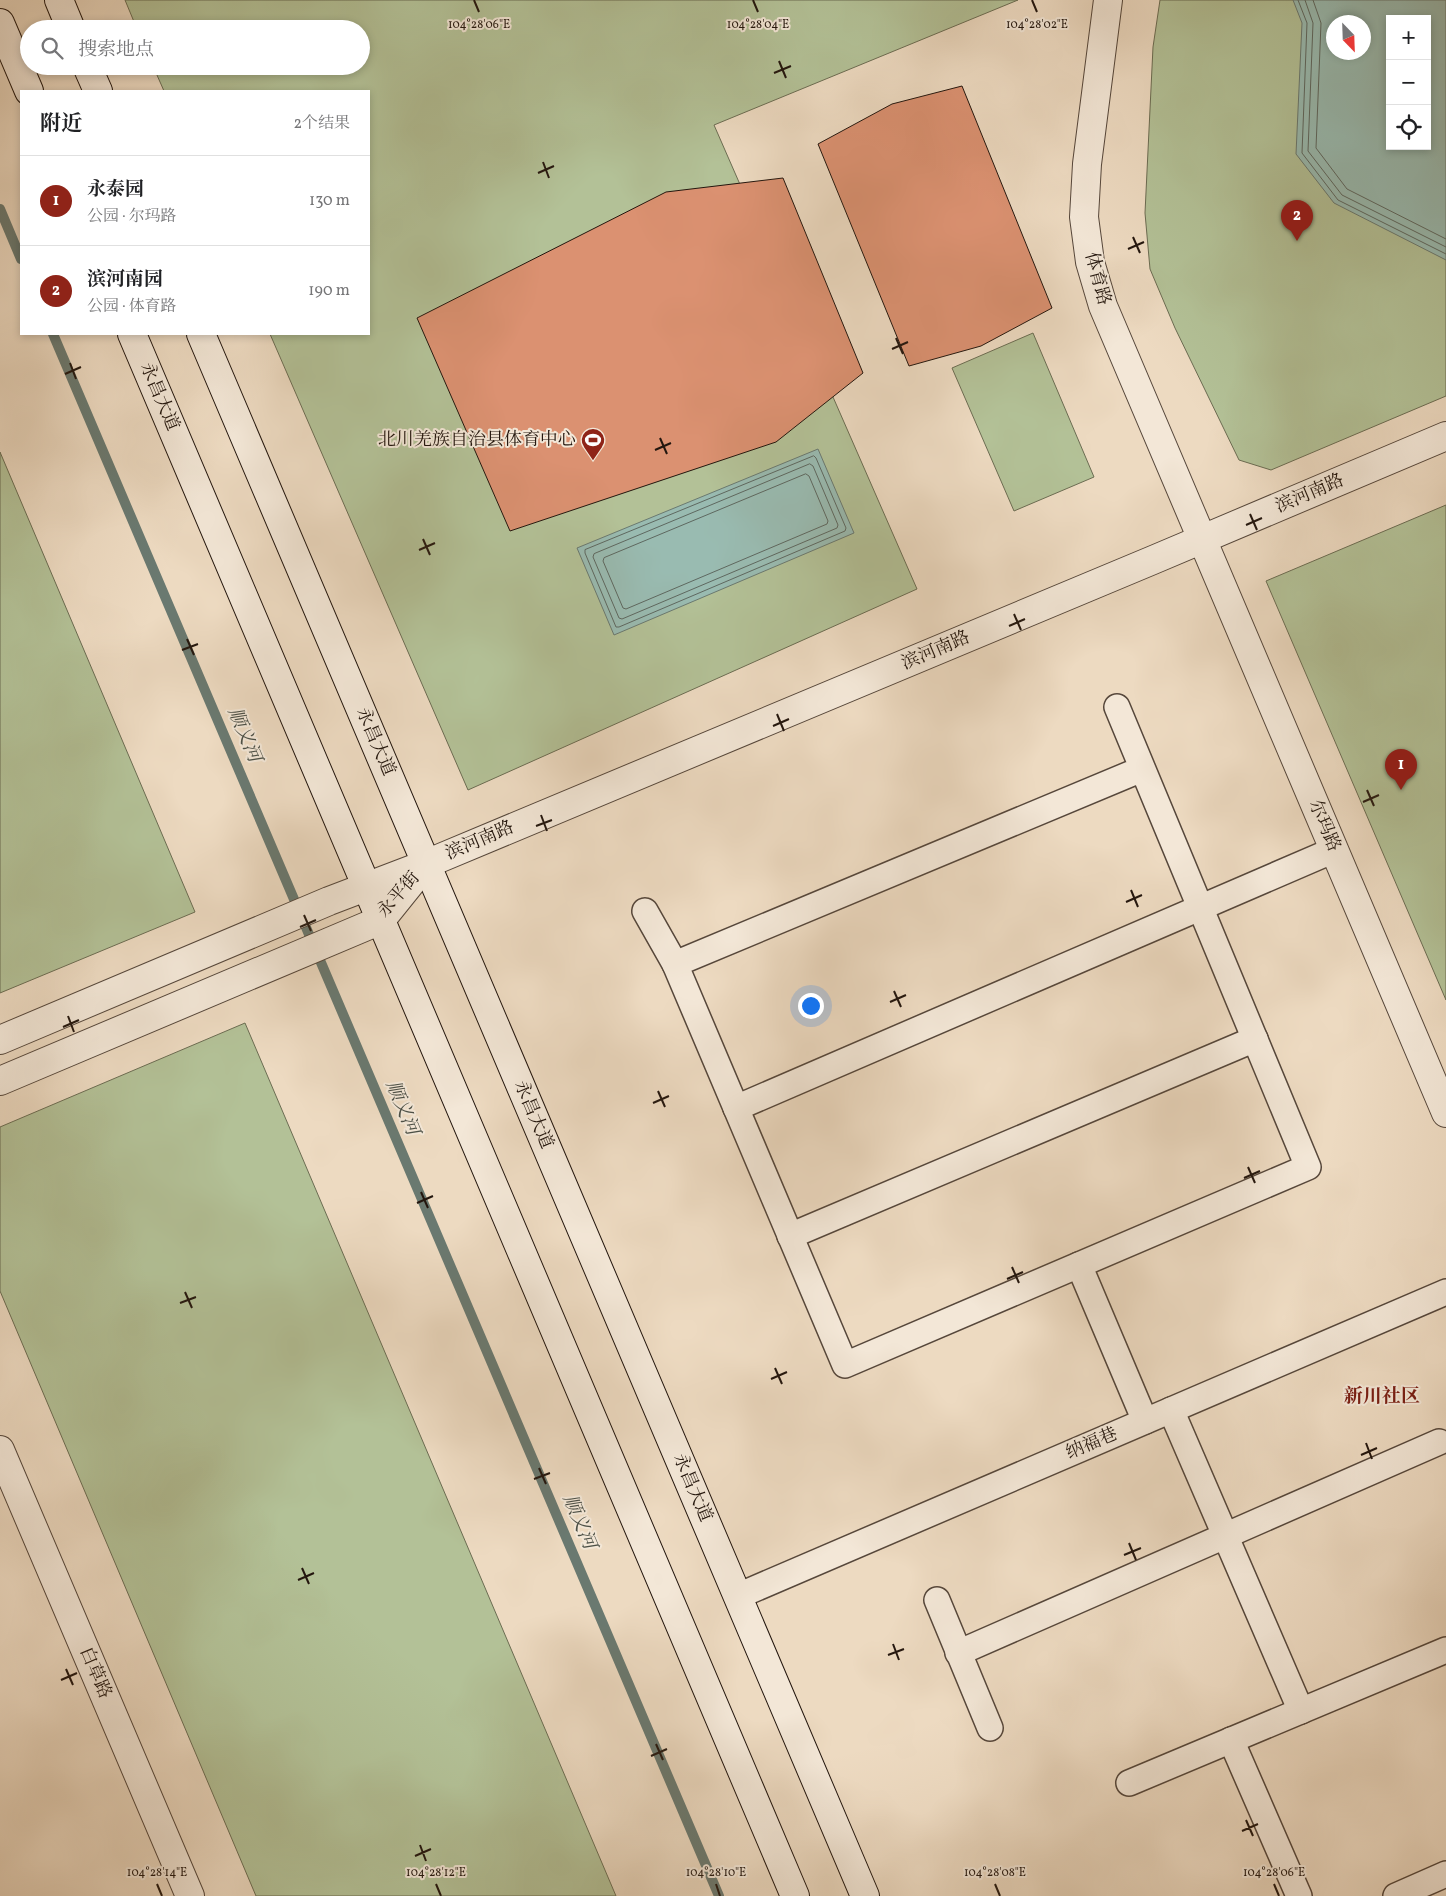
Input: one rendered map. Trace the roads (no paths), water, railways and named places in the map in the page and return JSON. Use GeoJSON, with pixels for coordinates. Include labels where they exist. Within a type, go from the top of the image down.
{"type":"FeatureCollection","features":[{"type":"Feature","properties":{"kind":"street"},"geometry":{"type":"LineString","coordinates":[[59,0],[67,20]]}},
{"type":"Feature","properties":{"kind":"street","name":"体育路"},"geometry":{"type":"LineString","coordinates":[[1108,0],[1087,164],[1084,217],[1090,262],[1103,306],[1202,539]]}},
{"type":"Feature","properties":{"kind":"street"},"geometry":{"type":"LineString","coordinates":[[0,23],[20,70]]}},
{"type":"Feature","properties":{"kind":"street"},"geometry":{"type":"LineString","coordinates":[[22,75],[29,90]]}},
{"type":"Feature","properties":{"kind":"street"},"geometry":{"type":"LineString","coordinates":[[91,75],[98,90]]}},
{"type":"Feature","properties":{"kind":"street","name":"永昌大道"},"geometry":{"type":"LineString","coordinates":[[132,335],[795,1896]]}},
{"type":"Feature","properties":{"kind":"street","name":"永昌大道"},"geometry":{"type":"LineString","coordinates":[[201,335],[865,1896]]}},
{"type":"Feature","properties":{"kind":"street","name":"滨河南路"},"geometry":{"type":"LineString","coordinates":[[426,864],[1446,436]]}},
{"type":"Feature","properties":{"kind":"street","name":"尔玛路"},"geometry":{"type":"LineString","coordinates":[[1202,539],[1446,1113]]}},
{"type":"Feature","properties":{"kind":"street"},"geometry":{"type":"LineString","coordinates":[[644,911],[675,964],[845,1365],[1308,1167],[1117,707]]}},
{"type":"Feature","properties":{"kind":"street"},"geometry":{"type":"LineString","coordinates":[[675,964],[1142,768]]}},
{"type":"Feature","properties":{"kind":"street"},"geometry":{"type":"LineString","coordinates":[[736,1108],[1334,850]]}},
{"type":"Feature","properties":{"kind":"street","name":"永平街"},"geometry":{"type":"LineString","coordinates":[[0,1040],[329,901],[426,864]]}},
{"type":"Feature","properties":{"kind":"street","name":"永平街"},"geometry":{"type":"LineString","coordinates":[[0,1081],[381,920],[426,864]]}},
{"type":"Feature","properties":{"kind":"street"},"geometry":{"type":"LineString","coordinates":[[790,1236],[1254,1038]]}},
{"type":"Feature","properties":{"kind":"street"},"geometry":{"type":"LineString","coordinates":[[1079,1265],[1145,1421]]}},
{"type":"Feature","properties":{"kind":"street","name":"纳福巷"},"geometry":{"type":"LineString","coordinates":[[738,1596],[1446,1292]]}},
{"type":"Feature","properties":{"kind":"street"},"geometry":{"type":"LineString","coordinates":[[1171,1410],[1301,1711]]}},
{"type":"Feature","properties":{"kind":"street"},"geometry":{"type":"LineString","coordinates":[[958,1653],[1439,1442]]}},
{"type":"Feature","properties":{"kind":"street","name":"白草路"},"geometry":{"type":"LineString","coordinates":[[0,1450],[190,1896]]}},
{"type":"Feature","properties":{"kind":"street"},"geometry":{"type":"LineString","coordinates":[[936,1600],[990,1728]]}},
{"type":"Feature","properties":{"kind":"street"},"geometry":{"type":"LineString","coordinates":[[1130,1783],[1446,1650]]}},
{"type":"Feature","properties":{"kind":"street"},"geometry":{"type":"LineString","coordinates":[[1231,1740],[1299,1896]]}},
{"type":"Feature","properties":{"kind":"street"},"geometry":{"type":"LineString","coordinates":[[1396,1896],[1446,1874]]}},
{"type":"Feature","properties":{"kind":"water"},"geometry":{"type":"Polygon","coordinates":[[[1293,0],[1446,0],[1446,260],[1334,203],[1296,154],[1302,23],[1293,0]]]}},
{"type":"Feature","properties":{"kind":"water"},"geometry":{"type":"Polygon","coordinates":[[[818,449],[854,533],[614,635],[577,548],[818,449]]]}},
{"type":"Feature","properties":{"kind":"waterway","name":"顺义河"},"geometry":{"type":"LineString","coordinates":[[0,209],[20,257]]}},
{"type":"Feature","properties":{"kind":"waterway","name":"顺义河"},"geometry":{"type":"LineString","coordinates":[[53,335],[719,1896]]}},
{"type":"Feature","properties":{"kind":"place","name":"滨河南园"},"geometry":{"type":"Point","coordinates":[1297,241]}},
{"type":"Feature","properties":{"kind":"place","name":"北川羌族自治县体育中心"},"geometry":{"type":"Point","coordinates":[593,461]}},
{"type":"Feature","properties":{"kind":"place","name":"永泰园"},"geometry":{"type":"Point","coordinates":[1401,790]}},
{"type":"Feature","properties":{"kind":"district","name":"新川社区"},"geometry":{"type":"Point","coordinates":[1382,1397]}}]}
